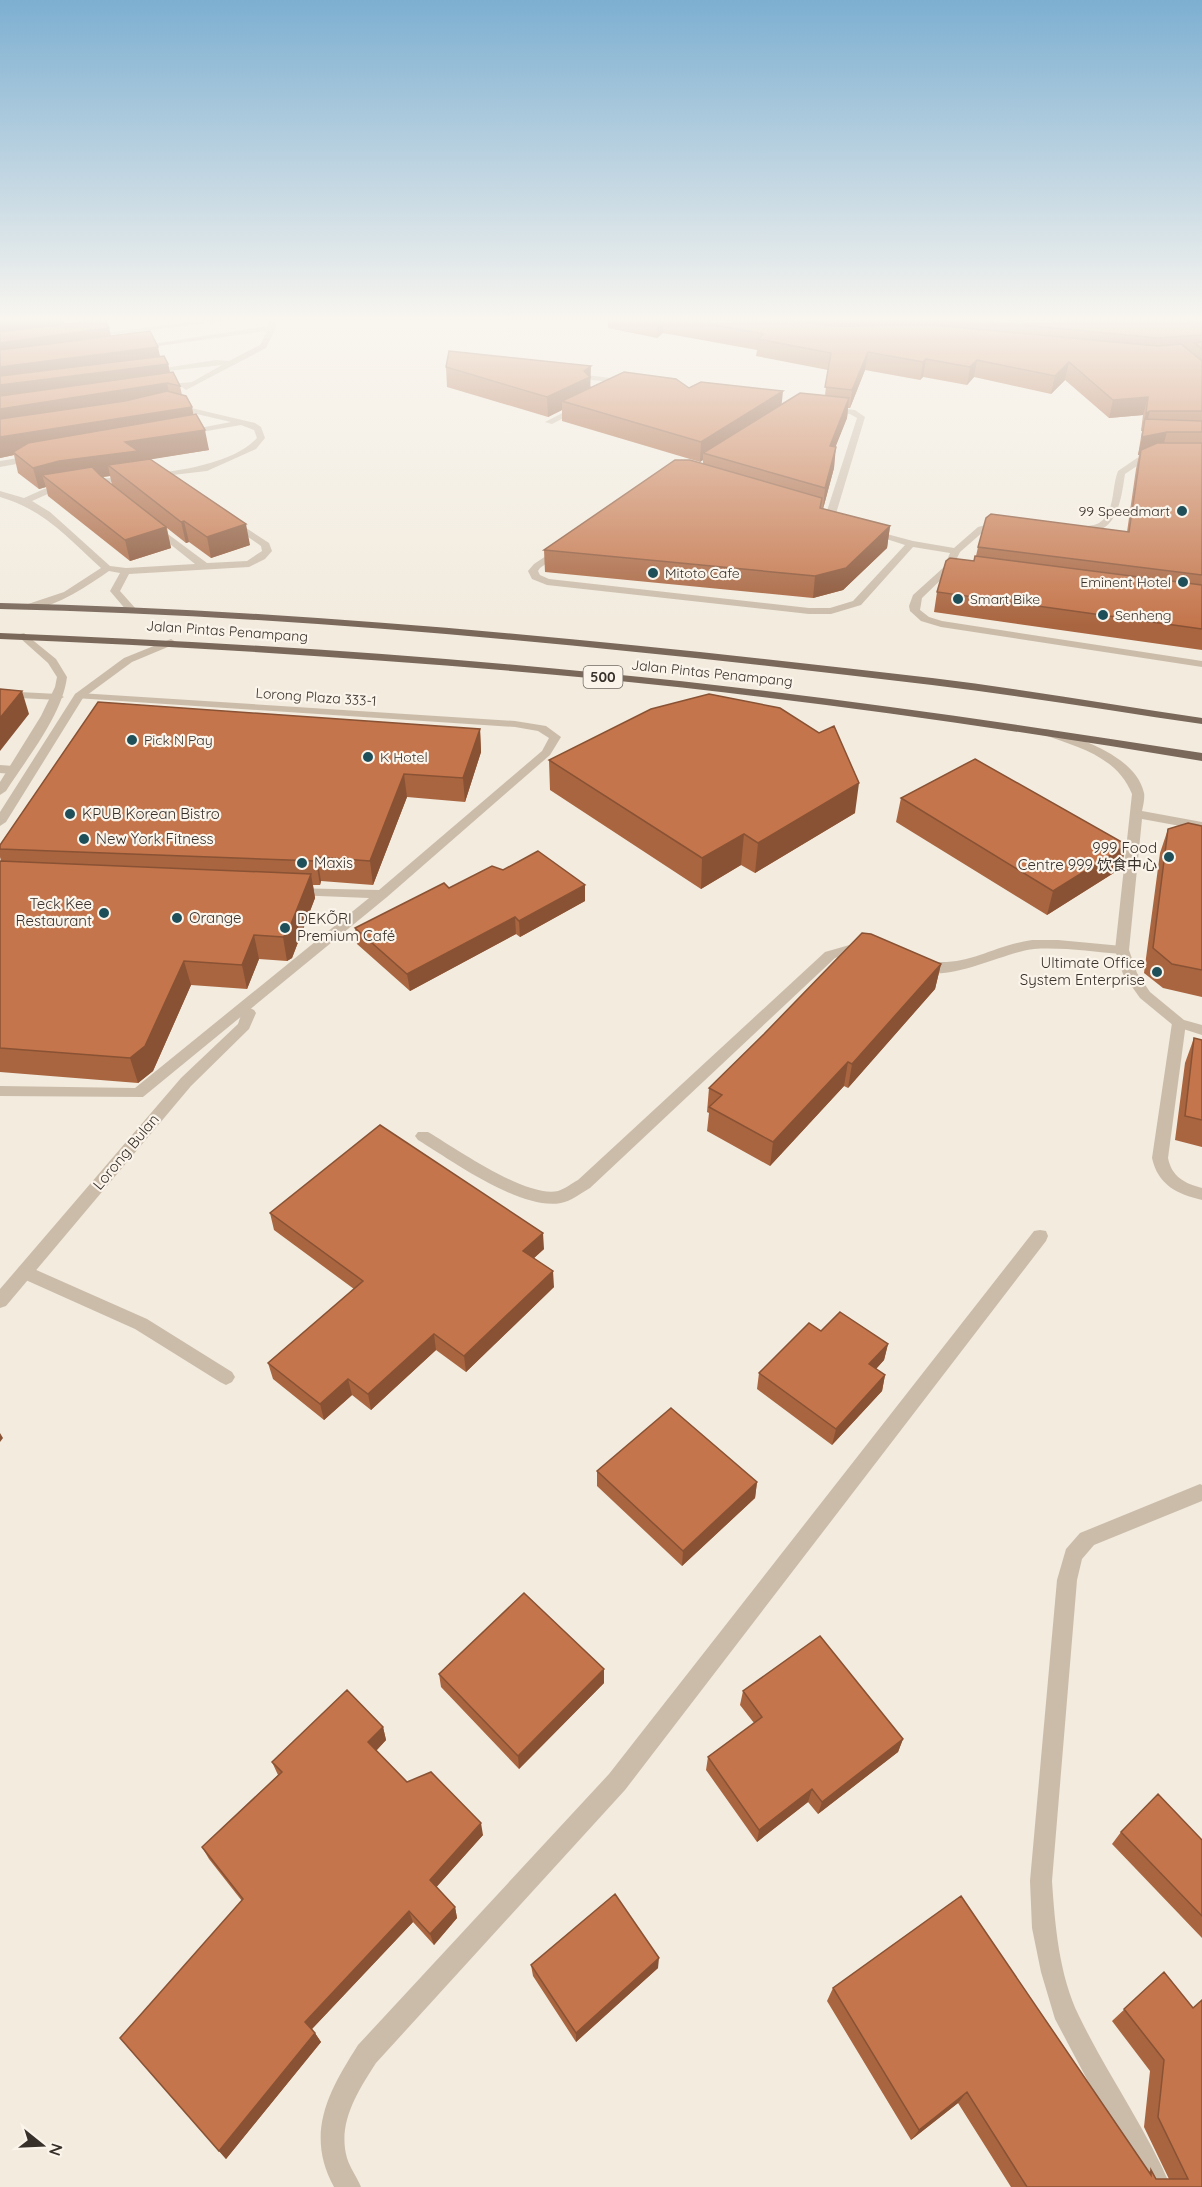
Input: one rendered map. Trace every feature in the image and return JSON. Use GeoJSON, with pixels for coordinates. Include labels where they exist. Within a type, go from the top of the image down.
{"type":"FeatureCollection","features":[{"type":"Feature","properties":{"kind":"main road","name":"Jalan Pintas Penampang"},"geometry":{"type":"LineString","coordinates":[[0,606],[131,609],[479,633],[646,649],[934,682],[1202,721]]}},
{"type":"Feature","properties":{"kind":"main road","name":"Jalan Pintas Penampang"},"geometry":{"type":"LineString","coordinates":[[0,636],[171,642],[438,661],[665,683],[824,700],[1043,731],[1202,758]]}},
{"type":"Feature","properties":{"kind":"street"},"geometry":{"type":"LineString","coordinates":[[25,501],[47,491],[204,469],[258,444],[261,438],[258,429],[234,421]]}},
{"type":"Feature","properties":{"kind":"street"},"geometry":{"type":"LineString","coordinates":[[819,514],[835,519],[860,421]]}},
{"type":"Feature","properties":{"kind":"street"},"geometry":{"type":"LineString","coordinates":[[177,435],[240,423]]}},
{"type":"Feature","properties":{"kind":"street"},"geometry":{"type":"LineString","coordinates":[[1066,528],[1090,530],[1108,523],[1112,516],[1121,473],[1140,460],[1170,454]]}},
{"type":"Feature","properties":{"kind":"street"},"geometry":{"type":"LineString","coordinates":[[0,464],[49,456]]}},
{"type":"Feature","properties":{"kind":"street"},"geometry":{"type":"LineString","coordinates":[[179,473],[181,486]]}},
{"type":"Feature","properties":{"kind":"street"},"geometry":{"type":"LineString","coordinates":[[100,482],[110,492]]}},
{"type":"Feature","properties":{"kind":"street"},"geometry":{"type":"LineString","coordinates":[[0,494],[25,501],[47,514],[107,568],[126,571],[249,564],[262,557],[267,551],[266,545],[219,512]]}},
{"type":"Feature","properties":{"kind":"street"},"geometry":{"type":"LineString","coordinates":[[148,522],[204,566]]}},
{"type":"Feature","properties":{"kind":"street"},"geometry":{"type":"LineString","coordinates":[[1015,523],[994,524],[981,529],[956,551],[954,569],[917,597],[915,611],[925,619],[941,624],[1202,664]]}},
{"type":"Feature","properties":{"kind":"street"},"geometry":{"type":"LineString","coordinates":[[860,527],[911,544],[956,551]]}},
{"type":"Feature","properties":{"kind":"street"},"geometry":{"type":"LineString","coordinates":[[565,545],[537,566],[533,571],[536,577],[547,582],[820,611],[857,603],[911,544]]}},
{"type":"Feature","properties":{"kind":"street"},"geometry":{"type":"LineString","coordinates":[[32,606],[68,594],[107,568]]}},
{"type":"Feature","properties":{"kind":"street"},"geometry":{"type":"LineString","coordinates":[[126,571],[115,591],[131,609]]}},
{"type":"Feature","properties":{"kind":"street"},"geometry":{"type":"LineString","coordinates":[[0,791],[6,770],[58,697],[62,677],[58,667],[24,636]]}},
{"type":"Feature","properties":{"kind":"street"},"geometry":{"type":"LineString","coordinates":[[0,822],[79,696],[96,681],[128,660],[171,642]]}},
{"type":"Feature","properties":{"kind":"street"},"geometry":{"type":"LineString","coordinates":[[0,694],[58,697]]}},
{"type":"Feature","properties":{"kind":"street","name":"Lorong Plaza 333-1"},"geometry":{"type":"LineString","coordinates":[[79,696],[515,724],[538,726],[550,731],[555,737],[546,753],[382,894]]}},
{"type":"Feature","properties":{"kind":"street"},"geometry":{"type":"LineString","coordinates":[[1043,731],[1115,762],[1128,772],[1135,782],[1138,794],[1122,950],[1130,974],[1145,995],[1179,1023],[1202,1030]]}},
{"type":"Feature","properties":{"kind":"street"},"geometry":{"type":"LineString","coordinates":[[1136,814],[1202,826]]}},
{"type":"Feature","properties":{"kind":"street"},"geometry":{"type":"LineString","coordinates":[[286,891],[382,894]]}},
{"type":"Feature","properties":{"kind":"street"},"geometry":{"type":"LineString","coordinates":[[0,1091],[138,1093],[382,894]]}},
{"type":"Feature","properties":{"kind":"street"},"geometry":{"type":"LineString","coordinates":[[904,960],[946,969],[965,967],[1019,946],[1042,945],[1122,950]]}},
{"type":"Feature","properties":{"kind":"street"},"geometry":{"type":"LineString","coordinates":[[423,1136],[520,1192],[539,1199],[560,1198],[584,1184],[830,955],[853,948],[882,954]]}},
{"type":"Feature","properties":{"kind":"street","name":"Lorong Bulan"},"geometry":{"type":"LineString","coordinates":[[0,1301],[186,1082],[244,1026],[249,1013],[242,1009]]}},
{"type":"Feature","properties":{"kind":"street"},"geometry":{"type":"LineString","coordinates":[[1179,1023],[1160,1158],[1161,1171],[1170,1181],[1184,1190],[1202,1194]]}},
{"type":"Feature","properties":{"kind":"street"},"geometry":{"type":"LineString","coordinates":[[348,2187],[334,2156],[333,2125],[345,2087],[367,2055],[617,1782],[1040,1236]]}},
{"type":"Feature","properties":{"kind":"street"},"geometry":{"type":"LineString","coordinates":[[25,1272],[141,1324],[226,1377]]}},
{"type":"Feature","properties":{"kind":"street"},"geometry":{"type":"LineString","coordinates":[[1158,2187],[1067,2019],[1046,1939],[1041,1881],[1067,1580],[1073,1555],[1087,1539],[1200,1493]]}},
{"type":"Feature","properties":{"kind":"building"},"geometry":{"type":"Polygon","coordinates":[[[0,421],[102,421],[0,437],[0,421]]]}},
{"type":"Feature","properties":{"kind":"building"},"geometry":{"type":"Polygon","coordinates":[[[155,421],[200,421],[205,430],[125,442],[138,451],[59,461],[33,468],[13,452],[28,443],[155,421]]]}},
{"type":"Feature","properties":{"kind":"building"},"geometry":{"type":"Polygon","coordinates":[[[630,421],[735,421],[701,442],[630,421]]]}},
{"type":"Feature","properties":{"kind":"building"},"geometry":{"type":"Polygon","coordinates":[[[755,421],[840,421],[830,446],[836,447],[825,488],[703,453],[755,421]]]}},
{"type":"Feature","properties":{"kind":"building"},"geometry":{"type":"Polygon","coordinates":[[[1145,421],[1202,421],[1202,432],[1167,432],[1142,437],[1145,421]]]}},
{"type":"Feature","properties":{"kind":"building"},"geometry":{"type":"Polygon","coordinates":[[[1157,443],[1202,443],[1202,575],[978,547],[986,518],[991,514],[1129,532],[1141,450],[1157,443]]]}},
{"type":"Feature","properties":{"kind":"building"},"geometry":{"type":"Polygon","coordinates":[[[150,459],[246,524],[207,537],[184,521],[181,522],[108,465],[150,459]]]}},
{"type":"Feature","properties":{"kind":"building"},"geometry":{"type":"Polygon","coordinates":[[[675,460],[690,460],[822,498],[820,508],[890,526],[846,568],[815,576],[544,550],[675,460]]]}},
{"type":"Feature","properties":{"kind":"building"},"geometry":{"type":"Polygon","coordinates":[[[92,467],[166,527],[125,540],[42,475],[92,467]]]}},
{"type":"Feature","properties":{"kind":"building"},"geometry":{"type":"Polygon","coordinates":[[[975,556],[1202,585],[1202,629],[937,592],[946,561],[950,558],[974,561],[975,556]]]}},
{"type":"Feature","properties":{"kind":"building"},"geometry":{"type":"Polygon","coordinates":[[[0,689],[22,691],[0,718],[0,689]]]}},
{"type":"Feature","properties":{"kind":"building"},"geometry":{"type":"Polygon","coordinates":[[[709,694],[780,708],[819,733],[834,726],[859,783],[758,843],[744,834],[702,858],[549,760],[651,709],[709,694]]]}},
{"type":"Feature","properties":{"kind":"building"},"geometry":{"type":"Polygon","coordinates":[[[98,702],[480,729],[463,778],[404,774],[370,861],[317,857],[316,861],[0,849],[0,845],[98,702]]]}},
{"type":"Feature","properties":{"kind":"building"},"geometry":{"type":"Polygon","coordinates":[[[975,759],[1127,845],[1053,891],[901,798],[975,759]]]}},
{"type":"Feature","properties":{"kind":"building"},"geometry":{"type":"Polygon","coordinates":[[[1188,823],[1202,826],[1202,970],[1172,964],[1153,948],[1168,829],[1188,823]]]}},
{"type":"Feature","properties":{"kind":"building"},"geometry":{"type":"Polygon","coordinates":[[[538,851],[585,885],[519,921],[515,917],[407,974],[355,928],[444,883],[449,888],[492,866],[503,870],[538,851]]]}},
{"type":"Feature","properties":{"kind":"building"},"geometry":{"type":"Polygon","coordinates":[[[0,861],[311,874],[287,934],[283,937],[254,935],[242,965],[184,961],[145,1046],[130,1058],[0,1048],[0,861]]]}},
{"type":"Feature","properties":{"kind":"building"},"geometry":{"type":"Polygon","coordinates":[[[862,933],[871,934],[941,964],[852,1064],[848,1062],[773,1142],[709,1107],[722,1095],[709,1088],[862,933]]]}},
{"type":"Feature","properties":{"kind":"building"},"geometry":{"type":"Polygon","coordinates":[[[1194,1038],[1202,1040],[1202,1120],[1185,1116],[1194,1038]]]}},
{"type":"Feature","properties":{"kind":"building"},"geometry":{"type":"Polygon","coordinates":[[[380,1125],[543,1233],[523,1251],[553,1271],[464,1356],[434,1334],[368,1394],[348,1379],[320,1404],[268,1363],[363,1281],[270,1213],[380,1125]]]}},
{"type":"Feature","properties":{"kind":"building"},"geometry":{"type":"Polygon","coordinates":[[[840,1312],[888,1344],[869,1364],[885,1375],[836,1429],[759,1373],[809,1323],[821,1331],[840,1312]]]}},
{"type":"Feature","properties":{"kind":"building"},"geometry":{"type":"Polygon","coordinates":[[[671,1408],[757,1482],[683,1551],[597,1471],[671,1408]]]}},
{"type":"Feature","properties":{"kind":"building"},"geometry":{"type":"Polygon","coordinates":[[[524,1593],[604,1669],[518,1756],[439,1674],[524,1593]]]}},
{"type":"Feature","properties":{"kind":"building"},"geometry":{"type":"Polygon","coordinates":[[[820,1636],[903,1739],[822,1802],[812,1789],[759,1830],[708,1757],[762,1717],[743,1691],[820,1636]]]}},
{"type":"Feature","properties":{"kind":"building"},"geometry":{"type":"Polygon","coordinates":[[[347,1690],[383,1727],[368,1742],[407,1782],[431,1772],[481,1823],[430,1880],[455,1907],[430,1934],[409,1911],[305,2022],[315,2033],[219,2151],[120,2038],[243,1899],[202,1847],[282,1772],[272,1762],[347,1690]]]}},
{"type":"Feature","properties":{"kind":"building"},"geometry":{"type":"Polygon","coordinates":[[[1158,1794],[1202,1840],[1202,1916],[1121,1832],[1158,1794]]]}},
{"type":"Feature","properties":{"kind":"building"},"geometry":{"type":"Polygon","coordinates":[[[615,1894],[659,1958],[576,2033],[531,1965],[615,1894]]]}},
{"type":"Feature","properties":{"kind":"building"},"geometry":{"type":"Polygon","coordinates":[[[961,1896],[1151,2175],[1151,2170],[1156,2179],[1188,2179],[1158,2117],[1164,2060],[1124,2009],[1164,1972],[1193,2008],[1202,2000],[1202,2187],[1027,2187],[967,2092],[919,2130],[833,1988],[961,1896]]]}},
{"type":"Feature","properties":{"kind":"place","name":"99 Speedmart"},"geometry":{"type":"Point","coordinates":[1182,511]}},
{"type":"Feature","properties":{"kind":"place","name":"Mitoto Cafe"},"geometry":{"type":"Point","coordinates":[653,573]}},
{"type":"Feature","properties":{"kind":"place","name":"Eminent Hotel"},"geometry":{"type":"Point","coordinates":[1183,582]}},
{"type":"Feature","properties":{"kind":"place","name":"Smart Bike"},"geometry":{"type":"Point","coordinates":[958,599]}},
{"type":"Feature","properties":{"kind":"place","name":"Senheng"},"geometry":{"type":"Point","coordinates":[1103,615]}},
{"type":"Feature","properties":{"kind":"place","name":"Pick N Pay"},"geometry":{"type":"Point","coordinates":[132,740]}},
{"type":"Feature","properties":{"kind":"place","name":"K Hotel"},"geometry":{"type":"Point","coordinates":[368,757]}},
{"type":"Feature","properties":{"kind":"place","name":"KPUB Korean Bistro"},"geometry":{"type":"Point","coordinates":[70,814]}},
{"type":"Feature","properties":{"kind":"place","name":"New York Fitness"},"geometry":{"type":"Point","coordinates":[84,839]}},
{"type":"Feature","properties":{"kind":"place","name":"999 Food Centre 999 饮食中心"},"geometry":{"type":"Point","coordinates":[1169,857]}},
{"type":"Feature","properties":{"kind":"place","name":"Maxis"},"geometry":{"type":"Point","coordinates":[302,863]}},
{"type":"Feature","properties":{"kind":"place","name":"Teck Kee Restaurant"},"geometry":{"type":"Point","coordinates":[104,913]}},
{"type":"Feature","properties":{"kind":"place","name":"Orange"},"geometry":{"type":"Point","coordinates":[177,918]}},
{"type":"Feature","properties":{"kind":"place","name":"DEKÕRI Premium Café"},"geometry":{"type":"Point","coordinates":[285,928]}},
{"type":"Feature","properties":{"kind":"place","name":"Ultimate Office System Enterprise"},"geometry":{"type":"Point","coordinates":[1157,972]}}]}
